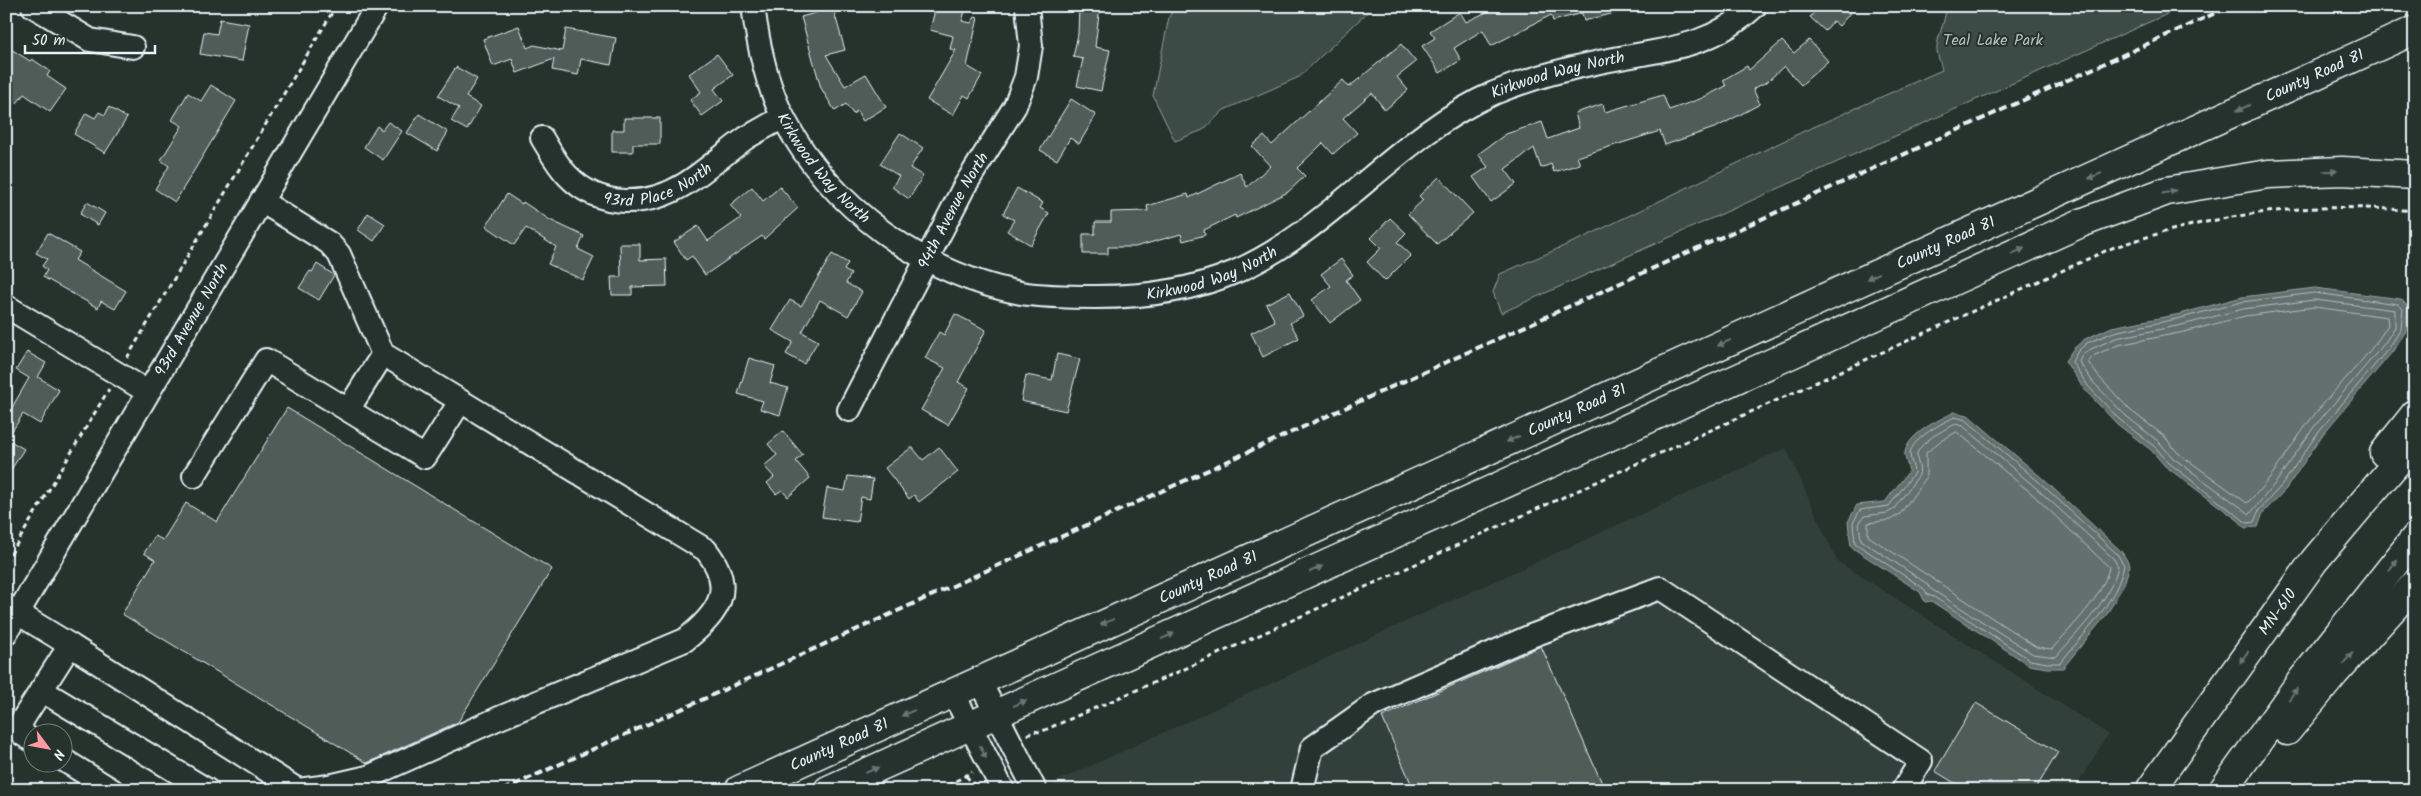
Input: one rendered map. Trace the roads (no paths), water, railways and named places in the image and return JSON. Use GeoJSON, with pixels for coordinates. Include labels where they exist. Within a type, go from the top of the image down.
{"type":"FeatureCollection","features":[{"type":"Feature","properties":{"kind":"highway","name":"County Road 81"},"geometry":{"type":"LineString","coordinates":[[739,790],[2415,30]]}},
{"type":"Feature","properties":{"kind":"highway"},"geometry":{"type":"LineString","coordinates":[[828,790],[2081,223],[2168,191],[2268,174],[2342,170],[2415,175]]}},
{"type":"Feature","properties":{"kind":"highway"},"geometry":{"type":"LineString","coordinates":[[2314,561],[2356,490],[2415,414]]}},
{"type":"Feature","properties":{"kind":"highway","name":"MN-610"},"geometry":{"type":"LineString","coordinates":[[2150,790],[2314,561],[2415,441]]}},
{"type":"Feature","properties":{"kind":"highway"},"geometry":{"type":"LineString","coordinates":[[2223,790],[2302,680],[2415,538]]}},
{"type":"Feature","properties":{"kind":"highway"},"geometry":{"type":"LineString","coordinates":[[2238,790],[2334,674],[2415,584]]}},
{"type":"Feature","properties":{"kind":"street"},"geometry":{"type":"LineString","coordinates":[[33,6],[90,40],[133,47]]}},
{"type":"Feature","properties":{"kind":"street","name":"93rd Avenue North"},"geometry":{"type":"LineString","coordinates":[[6,633],[12,610],[148,392],[377,6]]}},
{"type":"Feature","properties":{"kind":"street","name":"Kirkwood Way North"},"geometry":{"type":"LineString","coordinates":[[753,6],[756,32],[768,78],[783,118],[812,162],[842,198],[874,226],[926,260],[985,283],[1023,293],[1076,297],[1131,297],[1183,288],[1234,272],[1282,247],[1326,216],[1403,151],[1439,125],[1493,94],[1544,76],[1597,62],[1690,45],[1717,33],[1756,6]]}},
{"type":"Feature","properties":{"kind":"street","name":"94th Avenue North"},"geometry":{"type":"LineString","coordinates":[[849,410],[964,188],[1015,106],[1026,77],[1032,46],[1028,6]]}},
{"type":"Feature","properties":{"kind":"street","name":"93rd Place North"},"geometry":{"type":"LineString","coordinates":[[542,138],[570,178],[589,192],[613,201],[638,202],[664,196],[686,184],[747,138],[783,118]]}},
{"type":"Feature","properties":{"kind":"street"},"geometry":{"type":"LineString","coordinates":[[12,610],[298,790],[329,786],[368,777],[497,719],[685,640],[702,627],[715,612],[722,596],[722,580],[716,564],[706,550],[383,354],[339,254],[329,243],[261,201]]}},
{"type":"Feature","properties":{"kind":"street"},"geometry":{"type":"LineString","coordinates":[[6,306],[148,392]]}},
{"type":"Feature","properties":{"kind":"street"},"geometry":{"type":"LineString","coordinates":[[348,410],[383,354]]}},
{"type":"Feature","properties":{"kind":"street"},"geometry":{"type":"LineString","coordinates":[[194,476],[266,360],[425,457],[460,402]]}},
{"type":"Feature","properties":{"kind":"street"},"geometry":{"type":"LineString","coordinates":[[1302,790],[1312,748],[1373,705],[1531,636],[1660,588],[1921,761],[1903,790]]}},
{"type":"Feature","properties":{"kind":"street"},"geometry":{"type":"LineString","coordinates":[[22,734],[21,722],[70,645]]}},
{"type":"Feature","properties":{"kind":"street"},"geometry":{"type":"LineString","coordinates":[[979,680],[995,715],[1035,790]]}},
{"type":"Feature","properties":{"kind":"street"},"geometry":{"type":"LineString","coordinates":[[41,690],[208,790]]}},
{"type":"Feature","properties":{"kind":"street"},"geometry":{"type":"LineString","coordinates":[[953,693],[1004,790]]}},
{"type":"Feature","properties":{"kind":"street"},"geometry":{"type":"LineString","coordinates":[[72,765],[112,790]]}},
{"type":"Feature","properties":{"kind":"water"},"geometry":{"type":"Polygon","coordinates":[[[2315,288],[2401,299],[2408,307],[2406,331],[2393,351],[2323,434],[2286,489],[2263,513],[2258,527],[2245,528],[2239,521],[2165,466],[2151,450],[2117,424],[2084,389],[2065,361],[2074,348],[2085,339],[2112,327],[2180,314],[2242,297],[2315,288]]]}},
{"type":"Feature","properties":{"kind":"water"},"geometry":{"type":"Polygon","coordinates":[[[1954,412],[1968,415],[2042,478],[2121,551],[2130,565],[2124,584],[2107,614],[2063,668],[2029,665],[1931,601],[1925,602],[1920,592],[1851,547],[1848,522],[1857,505],[1885,502],[1909,471],[1905,452],[1908,445],[1918,433],[1954,412]]]}},
{"type":"Feature","properties":{"kind":"railway"},"geometry":{"type":"LineString","coordinates":[[503,790],[2231,6]]}},
{"type":"Feature","properties":{"kind":"park label","name":"Teal Lake Park"},"geometry":{"type":"Point","coordinates":[1993,40]}}]}
